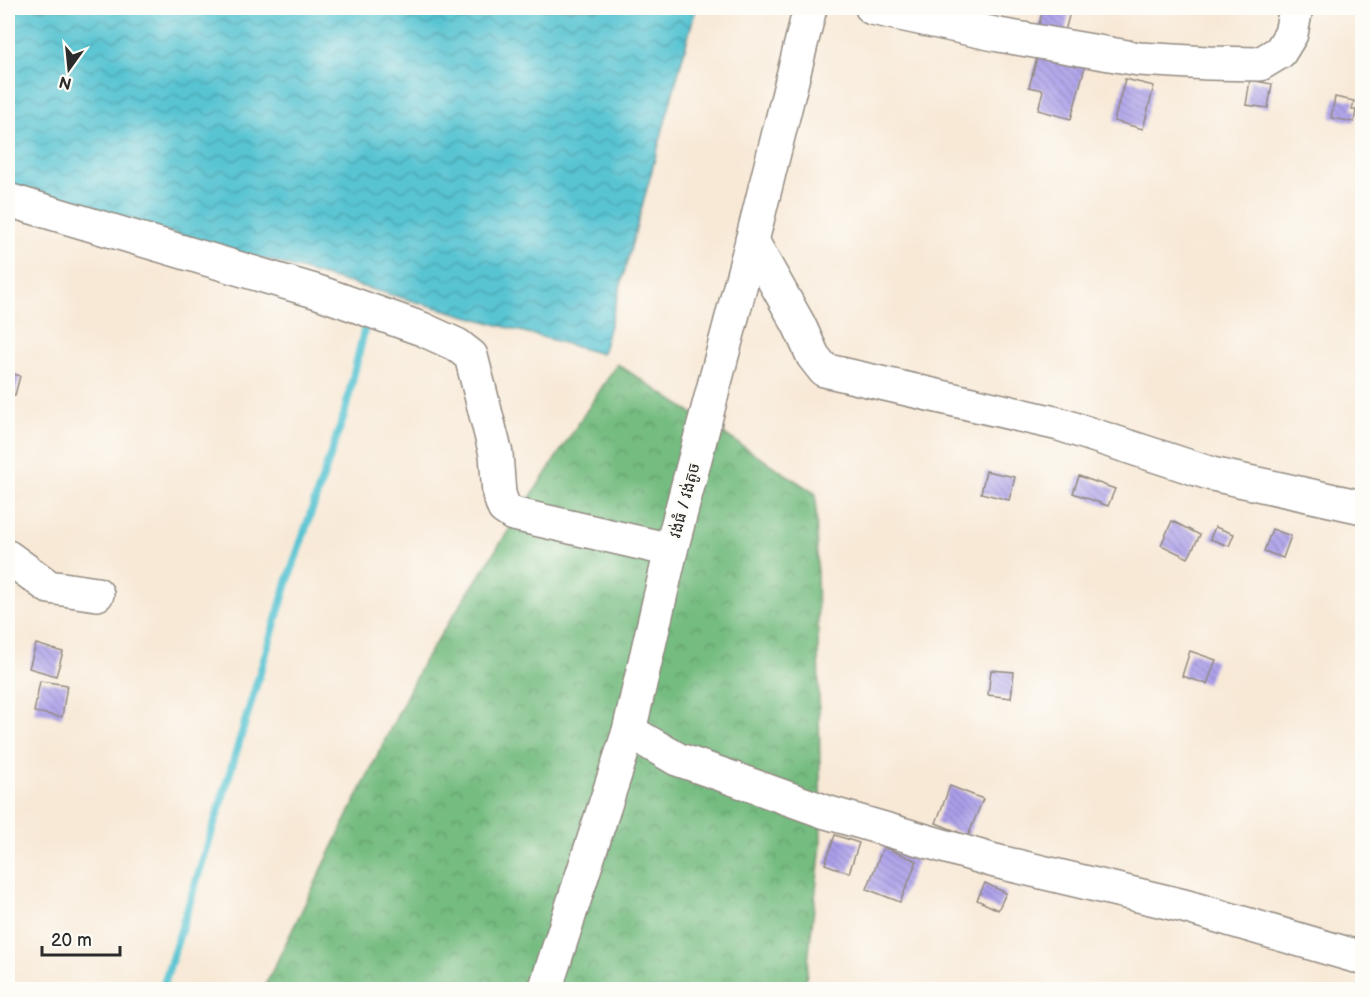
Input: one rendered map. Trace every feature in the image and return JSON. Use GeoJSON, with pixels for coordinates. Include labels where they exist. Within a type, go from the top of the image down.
{"type":"FeatureCollection","features":[{"type":"Feature","properties":{"kind":"street","name":"វង់ធំ / វង់តូច"},"geometry":{"type":"LineString","coordinates":[[545,990],[628,731],[671,550],[810,8]]}},
{"type":"Feature","properties":{"kind":"street"},"geometry":{"type":"LineString","coordinates":[[872,8],[999,35],[1139,59],[1260,64],[1280,52],[1291,34],[1296,8]]}},
{"type":"Feature","properties":{"kind":"street"},"geometry":{"type":"LineString","coordinates":[[8,200],[318,292],[422,329],[457,345],[471,356],[496,454],[499,494],[504,508],[513,514],[671,550]]}},
{"type":"Feature","properties":{"kind":"street"},"geometry":{"type":"LineString","coordinates":[[752,241],[813,356],[824,370],[1059,424],[1212,474],[1362,507]]}},
{"type":"Feature","properties":{"kind":"street"},"geometry":{"type":"LineString","coordinates":[[8,557],[49,586],[98,594]]}},
{"type":"Feature","properties":{"kind":"street"},"geometry":{"type":"LineString","coordinates":[[628,731],[677,759],[826,812],[995,861],[1184,906],[1362,957]]}},
{"type":"Feature","properties":{"kind":"green space"},"geometry":{"type":"Polygon","coordinates":[[[617,364],[816,494],[821,845],[805,989],[263,990],[423,662],[617,364]]]}},
{"type":"Feature","properties":{"kind":"water"},"geometry":{"type":"Polygon","coordinates":[[[8,8],[696,8],[602,354],[8,187],[8,8]]]}},
{"type":"Feature","properties":{"kind":"building"},"geometry":{"type":"Polygon","coordinates":[[[1043,8],[1071,8],[1064,35],[1038,29],[1043,8]]]}},
{"type":"Feature","properties":{"kind":"building"},"geometry":{"type":"Polygon","coordinates":[[[1038,54],[1085,66],[1071,119],[1038,110],[1043,90],[1029,87],[1038,54]]]}},
{"type":"Feature","properties":{"kind":"building"},"geometry":{"type":"Polygon","coordinates":[[[1125,79],[1154,86],[1143,129],[1114,121],[1125,79]]]}},
{"type":"Feature","properties":{"kind":"building"},"geometry":{"type":"Polygon","coordinates":[[[1250,80],[1272,84],[1268,108],[1246,105],[1250,80]]]}},
{"type":"Feature","properties":{"kind":"building"},"geometry":{"type":"Polygon","coordinates":[[[1335,97],[1354,101],[1352,110],[1356,110],[1354,122],[1331,118],[1335,97]]]}},
{"type":"Feature","properties":{"kind":"building"},"geometry":{"type":"Polygon","coordinates":[[[8,372],[20,376],[15,395],[8,393],[8,372]]]}},
{"type":"Feature","properties":{"kind":"building"},"geometry":{"type":"Polygon","coordinates":[[[986,471],[1015,477],[1009,500],[981,493],[986,471]]]}},
{"type":"Feature","properties":{"kind":"building"},"geometry":{"type":"Polygon","coordinates":[[[1079,476],[1115,489],[1108,506],[1073,493],[1079,476]]]}},
{"type":"Feature","properties":{"kind":"building"},"geometry":{"type":"Polygon","coordinates":[[[1172,521],[1200,535],[1188,558],[1161,545],[1172,521]]]}},
{"type":"Feature","properties":{"kind":"building"},"geometry":{"type":"Polygon","coordinates":[[[1215,527],[1234,534],[1229,546],[1210,539],[1215,527]]]}},
{"type":"Feature","properties":{"kind":"building"},"geometry":{"type":"Polygon","coordinates":[[[1272,529],[1291,536],[1283,558],[1264,551],[1272,529]]]}},
{"type":"Feature","properties":{"kind":"building"},"geometry":{"type":"Polygon","coordinates":[[[36,644],[63,652],[56,676],[29,668],[36,644]]]}},
{"type":"Feature","properties":{"kind":"building"},"geometry":{"type":"Polygon","coordinates":[[[1190,651],[1216,660],[1207,684],[1182,676],[1190,651]]]}},
{"type":"Feature","properties":{"kind":"building"},"geometry":{"type":"Polygon","coordinates":[[[991,670],[1014,672],[1011,698],[988,695],[991,670]]]}},
{"type":"Feature","properties":{"kind":"building"},"geometry":{"type":"Polygon","coordinates":[[[40,681],[67,685],[62,717],[34,712],[40,681]]]}},
{"type":"Feature","properties":{"kind":"building"},"geometry":{"type":"Polygon","coordinates":[[[950,786],[983,799],[968,836],[936,823],[950,786]]]}},
{"type":"Feature","properties":{"kind":"building"},"geometry":{"type":"Polygon","coordinates":[[[835,835],[859,843],[849,873],[825,864],[835,835]]]}},
{"type":"Feature","properties":{"kind":"building"},"geometry":{"type":"Polygon","coordinates":[[[883,847],[917,861],[900,902],[867,889],[883,847]]]}},
{"type":"Feature","properties":{"kind":"building"},"geometry":{"type":"Polygon","coordinates":[[[985,883],[1006,893],[998,910],[977,900],[985,883]]]}},
{"type":"Feature","properties":{"kind":"waterway"},"geometry":{"type":"LineString","coordinates":[[162,990],[287,583],[344,415],[364,331]]}}]}
